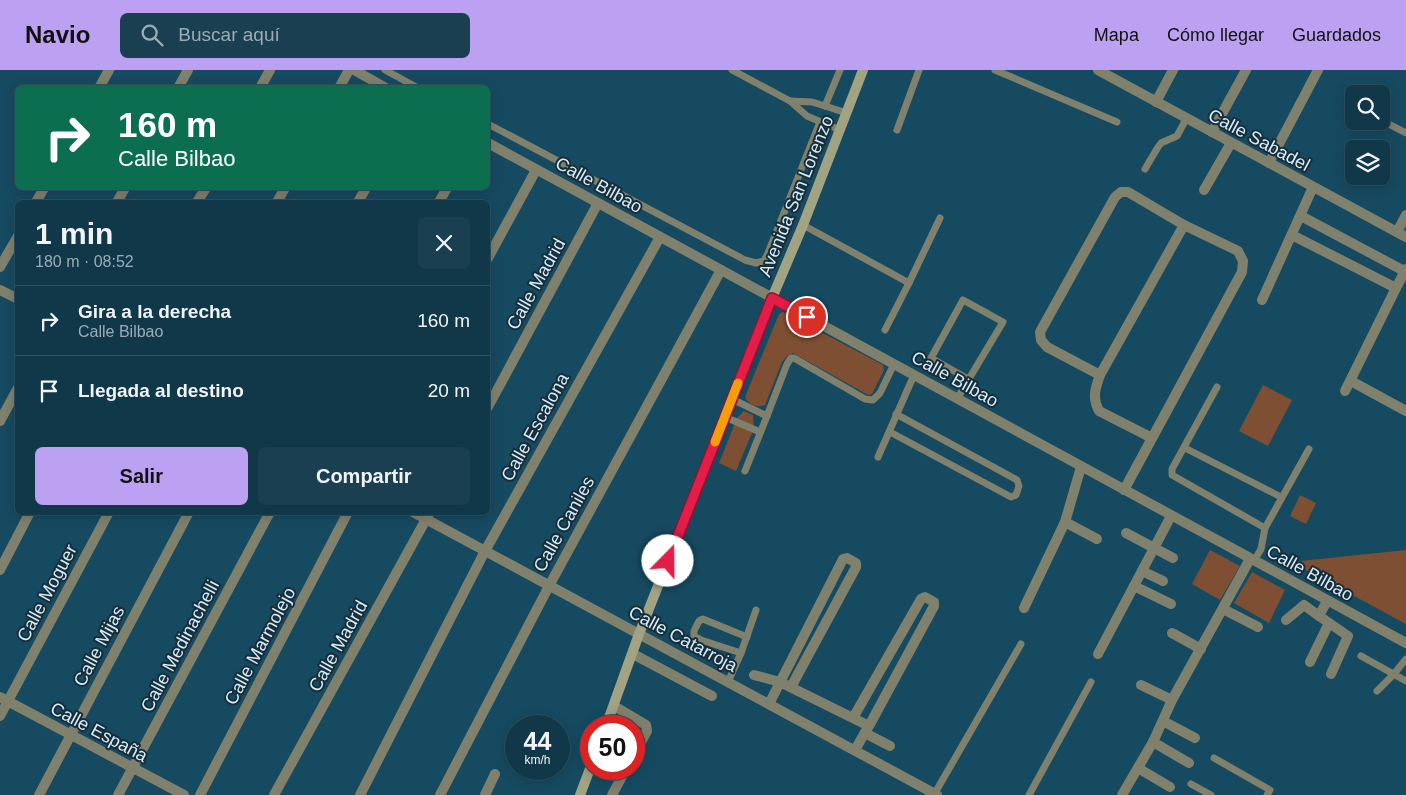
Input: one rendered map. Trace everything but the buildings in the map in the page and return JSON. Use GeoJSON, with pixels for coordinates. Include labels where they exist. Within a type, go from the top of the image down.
{"type":"FeatureCollection","features":[{"type":"Feature","properties":{"kind":"main road","name":"Avenida San Lorenzo"},"geometry":{"type":"LineString","coordinates":[[610,715],[639,634],[863,70]]}},
{"type":"Feature","properties":{"kind":"main road"},"geometry":{"type":"LineString","coordinates":[[580,795],[586,780]]}},
{"type":"Feature","properties":{"kind":"street"},"geometry":{"type":"LineString","coordinates":[[101,85],[109,70]]}},
{"type":"Feature","properties":{"kind":"street"},"geometry":{"type":"LineString","coordinates":[[180,85],[188,70]]}},
{"type":"Feature","properties":{"kind":"street"},"geometry":{"type":"LineString","coordinates":[[262,85],[270,70]]}},
{"type":"Feature","properties":{"kind":"street"},"geometry":{"type":"LineString","coordinates":[[342,85],[349,70]]}},
{"type":"Feature","properties":{"kind":"street"},"geometry":{"type":"LineString","coordinates":[[354,70],[381,85]]}},
{"type":"Feature","properties":{"kind":"street","name":"Calle Sabadel"},"geometry":{"type":"LineString","coordinates":[[1098,70],[1110,73],[1186,119],[1402,234]]}},
{"type":"Feature","properties":{"kind":"street"},"geometry":{"type":"LineString","coordinates":[[1156,102],[1173,70]]}},
{"type":"Feature","properties":{"kind":"street"},"geometry":{"type":"LineString","coordinates":[[1212,132],[1246,70]]}},
{"type":"Feature","properties":{"kind":"street"},"geometry":{"type":"LineString","coordinates":[[1269,164],[1318,70]]}},
{"type":"Feature","properties":{"kind":"street"},"geometry":{"type":"LineString","coordinates":[[1204,190],[1230,143]]}},
{"type":"Feature","properties":{"kind":"street","name":"Calle Bilbao"},"geometry":{"type":"LineString","coordinates":[[490,144],[1406,644]]}},
{"type":"Feature","properties":{"kind":"street"},"geometry":{"type":"LineString","coordinates":[[490,254],[536,170]]}},
{"type":"Feature","properties":{"kind":"street"},"geometry":{"type":"LineString","coordinates":[[1262,300],[1301,216],[1312,187]]}},
{"type":"Feature","properties":{"kind":"street"},"geometry":{"type":"LineString","coordinates":[[1100,375],[1047,346],[1041,340],[1040,332],[1115,198],[1121,192],[1128,192],[1184,225],[1238,251],[1243,261],[1242,272],[1124,490]]}},
{"type":"Feature","properties":{"kind":"street","name":"Calle Madrid"},"geometry":{"type":"LineString","coordinates":[[490,403],[598,203]]}},
{"type":"Feature","properties":{"kind":"street"},"geometry":{"type":"LineString","coordinates":[[1402,234],[1406,215]]}},
{"type":"Feature","properties":{"kind":"street"},"geometry":{"type":"LineString","coordinates":[[1301,216],[1406,271],[1345,391]]}},
{"type":"Feature","properties":{"kind":"street"},"geometry":{"type":"LineString","coordinates":[[1152,438],[1099,411],[1095,402],[1094,392],[1100,375],[1184,225]]}},
{"type":"Feature","properties":{"kind":"street"},"geometry":{"type":"LineString","coordinates":[[1292,235],[1396,288]]}},
{"type":"Feature","properties":{"kind":"street","name":"Calle Escalona"},"geometry":{"type":"LineString","coordinates":[[360,795],[485,551],[660,237]]}},
{"type":"Feature","properties":{"kind":"street"},"geometry":{"type":"LineString","coordinates":[[0,267],[15,241]]}},
{"type":"Feature","properties":{"kind":"street","name":"Calle Caniles"},"geometry":{"type":"LineString","coordinates":[[440,795],[549,586],[721,270]]}},
{"type":"Feature","properties":{"kind":"street"},"geometry":{"type":"LineString","coordinates":[[0,290],[15,298]]}},
{"type":"Feature","properties":{"kind":"street"},"geometry":{"type":"LineString","coordinates":[[1350,381],[1406,411]]}},
{"type":"Feature","properties":{"kind":"street"},"geometry":{"type":"LineString","coordinates":[[0,421],[15,394]]}},
{"type":"Feature","properties":{"kind":"street"},"geometry":{"type":"LineString","coordinates":[[1024,608],[1064,522],[1082,467]]}},
{"type":"Feature","properties":{"kind":"street"},"geometry":{"type":"LineString","coordinates":[[0,570],[28,515]]}},
{"type":"Feature","properties":{"kind":"street","name":"Calle Moguer"},"geometry":{"type":"LineString","coordinates":[[0,716],[4,699],[107,515]]}},
{"type":"Feature","properties":{"kind":"street","name":"Calle Mijas"},"geometry":{"type":"LineString","coordinates":[[39,795],[186,515]]}},
{"type":"Feature","properties":{"kind":"street","name":"Calle Medinachelli"},"geometry":{"type":"LineString","coordinates":[[118,795],[268,515]]}},
{"type":"Feature","properties":{"kind":"street","name":"Calle Marmolejo"},"geometry":{"type":"LineString","coordinates":[[200,795],[346,515]]}},
{"type":"Feature","properties":{"kind":"street","name":"Calle Madrid"},"geometry":{"type":"LineString","coordinates":[[274,795],[428,516]]}},
{"type":"Feature","properties":{"kind":"street","name":"Calle Catarroja"},"geometry":{"type":"LineString","coordinates":[[428,516],[485,551],[936,794]]}},
{"type":"Feature","properties":{"kind":"street"},"geometry":{"type":"LineString","coordinates":[[1098,654],[1171,516]]}},
{"type":"Feature","properties":{"kind":"street"},"geometry":{"type":"LineString","coordinates":[[1064,522],[1097,539]]}},
{"type":"Feature","properties":{"kind":"street"},"geometry":{"type":"LineString","coordinates":[[1126,533],[1173,558]]}},
{"type":"Feature","properties":{"kind":"street"},"geometry":{"type":"LineString","coordinates":[[769,704],[843,559],[847,558],[856,563],[856,567],[791,687]]}},
{"type":"Feature","properties":{"kind":"street"},"geometry":{"type":"LineString","coordinates":[[1122,795],[1153,742],[1172,700],[1252,560]]}},
{"type":"Feature","properties":{"kind":"street"},"geometry":{"type":"LineString","coordinates":[[1142,571],[1163,582]]}},
{"type":"Feature","properties":{"kind":"street"},"geometry":{"type":"LineString","coordinates":[[1134,586],[1171,604]]}},
{"type":"Feature","properties":{"kind":"street"},"geometry":{"type":"LineString","coordinates":[[853,718],[921,599],[924,597],[934,602],[934,606],[855,750]]}},
{"type":"Feature","properties":{"kind":"street"},"geometry":{"type":"LineString","coordinates":[[1319,616],[1327,601]]}},
{"type":"Feature","properties":{"kind":"street"},"geometry":{"type":"LineString","coordinates":[[1286,620],[1304,606],[1348,636],[1331,674]]}},
{"type":"Feature","properties":{"kind":"street"},"geometry":{"type":"LineString","coordinates":[[1223,610],[1258,627]]}},
{"type":"Feature","properties":{"kind":"street"},"geometry":{"type":"LineString","coordinates":[[1310,662],[1329,623]]}},
{"type":"Feature","properties":{"kind":"street"},"geometry":{"type":"LineString","coordinates":[[1172,633],[1202,649]]}},
{"type":"Feature","properties":{"kind":"street"},"geometry":{"type":"LineString","coordinates":[[633,654],[712,696]]}},
{"type":"Feature","properties":{"kind":"street"},"geometry":{"type":"LineString","coordinates":[[754,675],[780,682],[853,718],[890,746]]}},
{"type":"Feature","properties":{"kind":"street"},"geometry":{"type":"LineString","coordinates":[[1141,685],[1172,700]]}},
{"type":"Feature","properties":{"kind":"street","name":"Calle España"},"geometry":{"type":"LineString","coordinates":[[4,699],[184,795]]}},
{"type":"Feature","properties":{"kind":"street"},"geometry":{"type":"LineString","coordinates":[[614,706],[629,715]]}},
{"type":"Feature","properties":{"kind":"street"},"geometry":{"type":"LineString","coordinates":[[1163,721],[1195,738]]}},
{"type":"Feature","properties":{"kind":"street"},"geometry":{"type":"LineString","coordinates":[[1153,742],[1189,763]]}},
{"type":"Feature","properties":{"kind":"street"},"geometry":{"type":"LineString","coordinates":[[1138,768],[1170,787]]}},
{"type":"Feature","properties":{"kind":"street"},"geometry":{"type":"LineString","coordinates":[[485,795],[495,774]]}},
{"type":"Feature","properties":{"kind":"street"},"geometry":{"type":"LineString","coordinates":[[612,795],[620,780]]}},
{"type":"Feature","properties":{"kind":"lane"},"geometry":{"type":"LineString","coordinates":[[385,70],[412,85]]}},
{"type":"Feature","properties":{"kind":"lane"},"geometry":{"type":"LineString","coordinates":[[732,70],[790,101],[807,116],[840,130]]}},
{"type":"Feature","properties":{"kind":"lane"},"geometry":{"type":"LineString","coordinates":[[825,106],[840,70]]}},
{"type":"Feature","properties":{"kind":"lane"},"geometry":{"type":"LineString","coordinates":[[897,130],[919,70]]}},
{"type":"Feature","properties":{"kind":"lane"},"geometry":{"type":"LineString","coordinates":[[995,70],[1117,122]]}},
{"type":"Feature","properties":{"kind":"lane"},"geometry":{"type":"LineString","coordinates":[[790,101],[812,102],[847,113]]}},
{"type":"Feature","properties":{"kind":"lane"},"geometry":{"type":"LineString","coordinates":[[1145,169],[1161,143],[1177,136],[1186,119]]}},
{"type":"Feature","properties":{"kind":"lane"},"geometry":{"type":"LineString","coordinates":[[490,125],[745,260],[756,263],[764,261],[820,122]]}},
{"type":"Feature","properties":{"kind":"lane"},"geometry":{"type":"LineString","coordinates":[[1390,125],[1406,133]]}},
{"type":"Feature","properties":{"kind":"lane"},"geometry":{"type":"LineString","coordinates":[[885,330],[940,218]]}},
{"type":"Feature","properties":{"kind":"lane"},"geometry":{"type":"LineString","coordinates":[[803,225],[909,283]]}},
{"type":"Feature","properties":{"kind":"lane"},"geometry":{"type":"LineString","coordinates":[[957,399],[1003,322],[963,300],[931,358],[968,379]]}},
{"type":"Feature","properties":{"kind":"lane"},"geometry":{"type":"LineString","coordinates":[[745,471],[791,358],[798,360],[865,399],[873,400],[880,393],[894,364]]}},
{"type":"Feature","properties":{"kind":"lane"},"geometry":{"type":"LineString","coordinates":[[878,457],[914,375]]}},
{"type":"Feature","properties":{"kind":"lane"},"geometry":{"type":"LineString","coordinates":[[1217,387],[1172,469],[1172,475],[1265,528]]}},
{"type":"Feature","properties":{"kind":"lane"},"geometry":{"type":"LineString","coordinates":[[732,399],[767,416]]}},
{"type":"Feature","properties":{"kind":"lane"},"geometry":{"type":"LineString","coordinates":[[890,432],[1011,498],[1016,495],[1020,486],[1017,480],[896,414]]}},
{"type":"Feature","properties":{"kind":"lane"},"geometry":{"type":"LineString","coordinates":[[725,417],[760,432]]}},
{"type":"Feature","properties":{"kind":"lane"},"geometry":{"type":"LineString","coordinates":[[1185,448],[1281,497]]}},
{"type":"Feature","properties":{"kind":"lane"},"geometry":{"type":"LineString","coordinates":[[1252,560],[1261,549],[1265,528],[1309,449]]}},
{"type":"Feature","properties":{"kind":"lane"},"geometry":{"type":"LineString","coordinates":[[728,682],[741,653],[756,610]]}},
{"type":"Feature","properties":{"kind":"lane"},"geometry":{"type":"LineString","coordinates":[[741,653],[700,640],[694,636],[694,631],[699,621],[703,620],[747,637]]}},
{"type":"Feature","properties":{"kind":"lane"},"geometry":{"type":"LineString","coordinates":[[936,794],[1021,644]]}},
{"type":"Feature","properties":{"kind":"lane"},"geometry":{"type":"LineString","coordinates":[[1361,656],[1406,681]]}},
{"type":"Feature","properties":{"kind":"lane"},"geometry":{"type":"LineString","coordinates":[[1377,691],[1406,659]]}},
{"type":"Feature","properties":{"kind":"lane"},"geometry":{"type":"LineString","coordinates":[[1030,795],[1092,682]]}},
{"type":"Feature","properties":{"kind":"lane"},"geometry":{"type":"LineString","coordinates":[[1214,758],[1270,790],[1268,795]]}},
{"type":"Feature","properties":{"kind":"lane"},"geometry":{"type":"LineString","coordinates":[[1191,784],[1211,795]]}},
{"type":"Feature","properties":{"kind":"shaded area"},"geometry":{"type":"Polygon","coordinates":[[[783,312],[883,365],[884,370],[872,394],[868,395],[793,353],[782,362],[765,405],[756,406],[749,402],[745,397],[779,314],[783,312]]]}},
{"type":"Feature","properties":{"kind":"shaded area"},"geometry":{"type":"Polygon","coordinates":[[[1263,385],[1292,400],[1268,446],[1239,431],[1263,385]]]}},
{"type":"Feature","properties":{"kind":"shaded area"},"geometry":{"type":"Polygon","coordinates":[[[744,411],[753,415],[754,428],[736,471],[719,463],[737,418],[744,411]]]}},
{"type":"Feature","properties":{"kind":"shaded area"},"geometry":{"type":"Polygon","coordinates":[[[1300,495],[1316,503],[1306,524],[1290,516],[1300,495]]]}},
{"type":"Feature","properties":{"kind":"shaded area"},"geometry":{"type":"Polygon","coordinates":[[[1210,550],[1240,566],[1220,600],[1192,584],[1210,550]]]}},
{"type":"Feature","properties":{"kind":"shaded area"},"geometry":{"type":"Polygon","coordinates":[[[1406,550],[1406,624],[1291,562],[1406,550]]]}},
{"type":"Feature","properties":{"kind":"shaded area"},"geometry":{"type":"Polygon","coordinates":[[[1252,572],[1285,590],[1269,623],[1234,603],[1252,572]]]}},
{"type":"Feature","properties":{"kind":"slow traffic"},"geometry":{"type":"LineString","coordinates":[[715,442],[738,383]]}},
{"type":"Feature","properties":{"kind":"route"},"geometry":{"type":"LineString","coordinates":[[668,561],[772,298],[807,317]]}}]}
